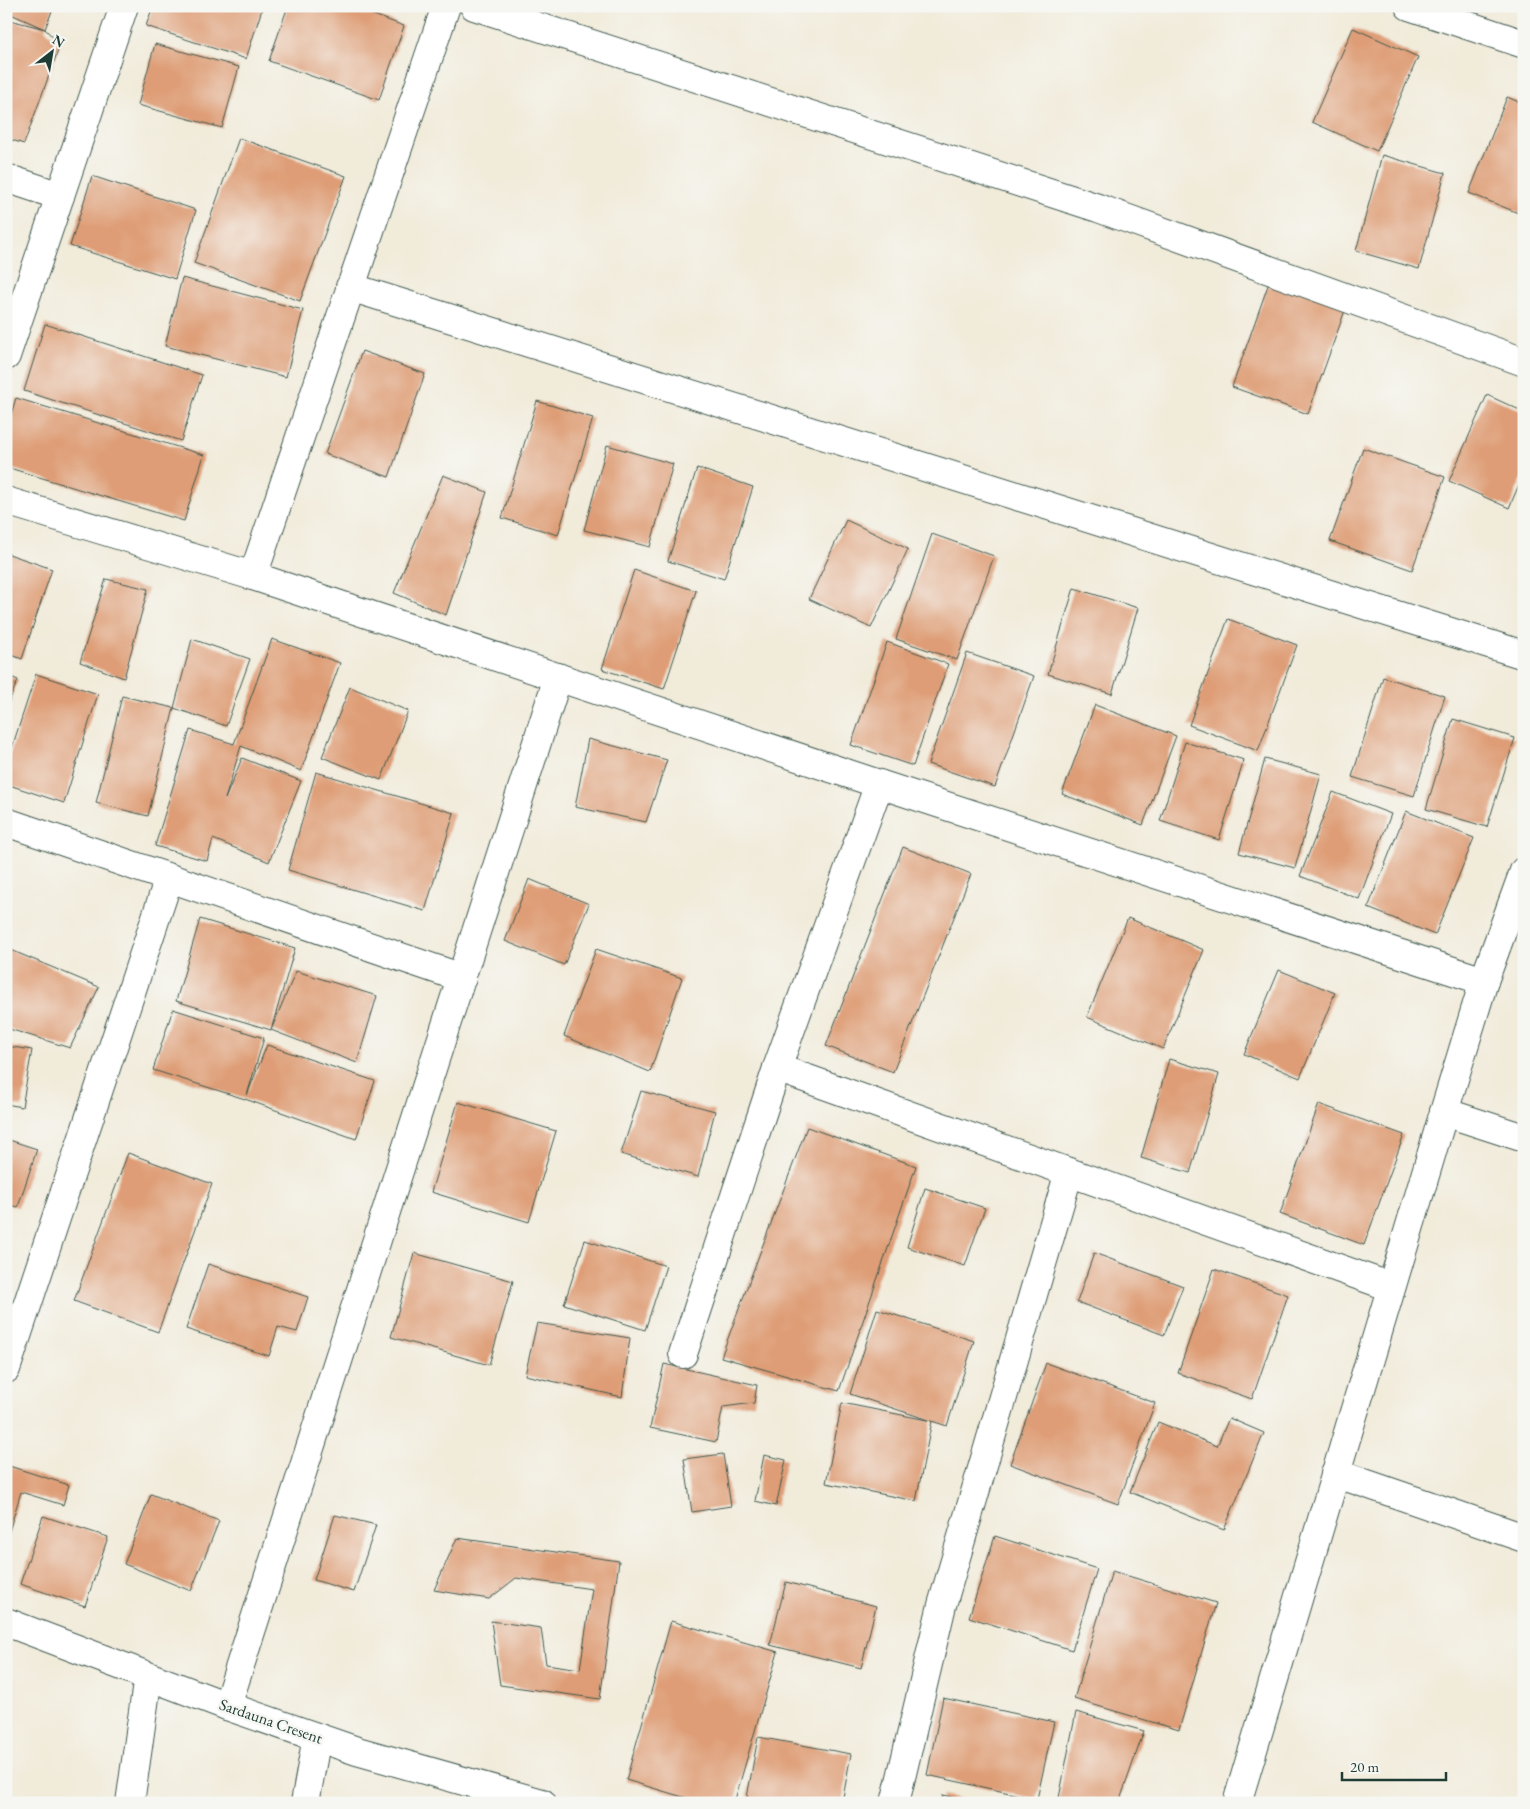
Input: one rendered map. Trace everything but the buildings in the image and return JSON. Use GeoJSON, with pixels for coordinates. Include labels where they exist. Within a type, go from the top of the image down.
{"type":"FeatureCollection","features":[{"type":"Feature","properties":{"kind":"street"},"geometry":{"type":"LineString","coordinates":[[6,356],[124,6]]}},
{"type":"Feature","properties":{"kind":"street"},"geometry":{"type":"LineString","coordinates":[[252,576],[446,6]]}},
{"type":"Feature","properties":{"kind":"street"},"geometry":{"type":"LineString","coordinates":[[474,6],[1098,208],[1524,362]]}},
{"type":"Feature","properties":{"kind":"street"},"geometry":{"type":"LineString","coordinates":[[1408,6],[1522,39]]}},
{"type":"Feature","properties":{"kind":"street"},"geometry":{"type":"LineString","coordinates":[[6,178],[60,196]]}},
{"type":"Feature","properties":{"kind":"street"},"geometry":{"type":"LineString","coordinates":[[350,287],[1524,655]]}},
{"type":"Feature","properties":{"kind":"street"},"geometry":{"type":"LineString","coordinates":[[6,501],[252,576],[1484,982]]}},
{"type":"Feature","properties":{"kind":"street"},"geometry":{"type":"LineString","coordinates":[[227,1706],[558,677]]}},
{"type":"Feature","properties":{"kind":"street"},"geometry":{"type":"LineString","coordinates":[[683,1354],[777,1068],[879,784]]}},
{"type":"Feature","properties":{"kind":"street"},"geometry":{"type":"LineString","coordinates":[[6,822],[462,978]]}},
{"type":"Feature","properties":{"kind":"street"},"geometry":{"type":"LineString","coordinates":[[1237,1803],[1444,1112],[1484,982],[1524,870]]}},
{"type":"Feature","properties":{"kind":"street"},"geometry":{"type":"LineString","coordinates":[[6,1370],[169,878]]}},
{"type":"Feature","properties":{"kind":"street"},"geometry":{"type":"LineString","coordinates":[[777,1068],[1391,1287]]}},
{"type":"Feature","properties":{"kind":"street"},"geometry":{"type":"LineString","coordinates":[[1444,1112],[1524,1138]]}},
{"type":"Feature","properties":{"kind":"street"},"geometry":{"type":"LineString","coordinates":[[895,1803],[942,1605],[1069,1172]]}},
{"type":"Feature","properties":{"kind":"street"},"geometry":{"type":"LineString","coordinates":[[1335,1473],[1524,1538]]}},
{"type":"Feature","properties":{"kind":"street","name":"Sardauna Cresent"},"geometry":{"type":"LineString","coordinates":[[6,1622],[227,1706],[357,1751],[542,1803]]}},
{"type":"Feature","properties":{"kind":"street"},"geometry":{"type":"LineString","coordinates":[[130,1803],[148,1676]]}},
{"type":"Feature","properties":{"kind":"street"},"geometry":{"type":"LineString","coordinates":[[305,1803],[317,1737]]}}]}
